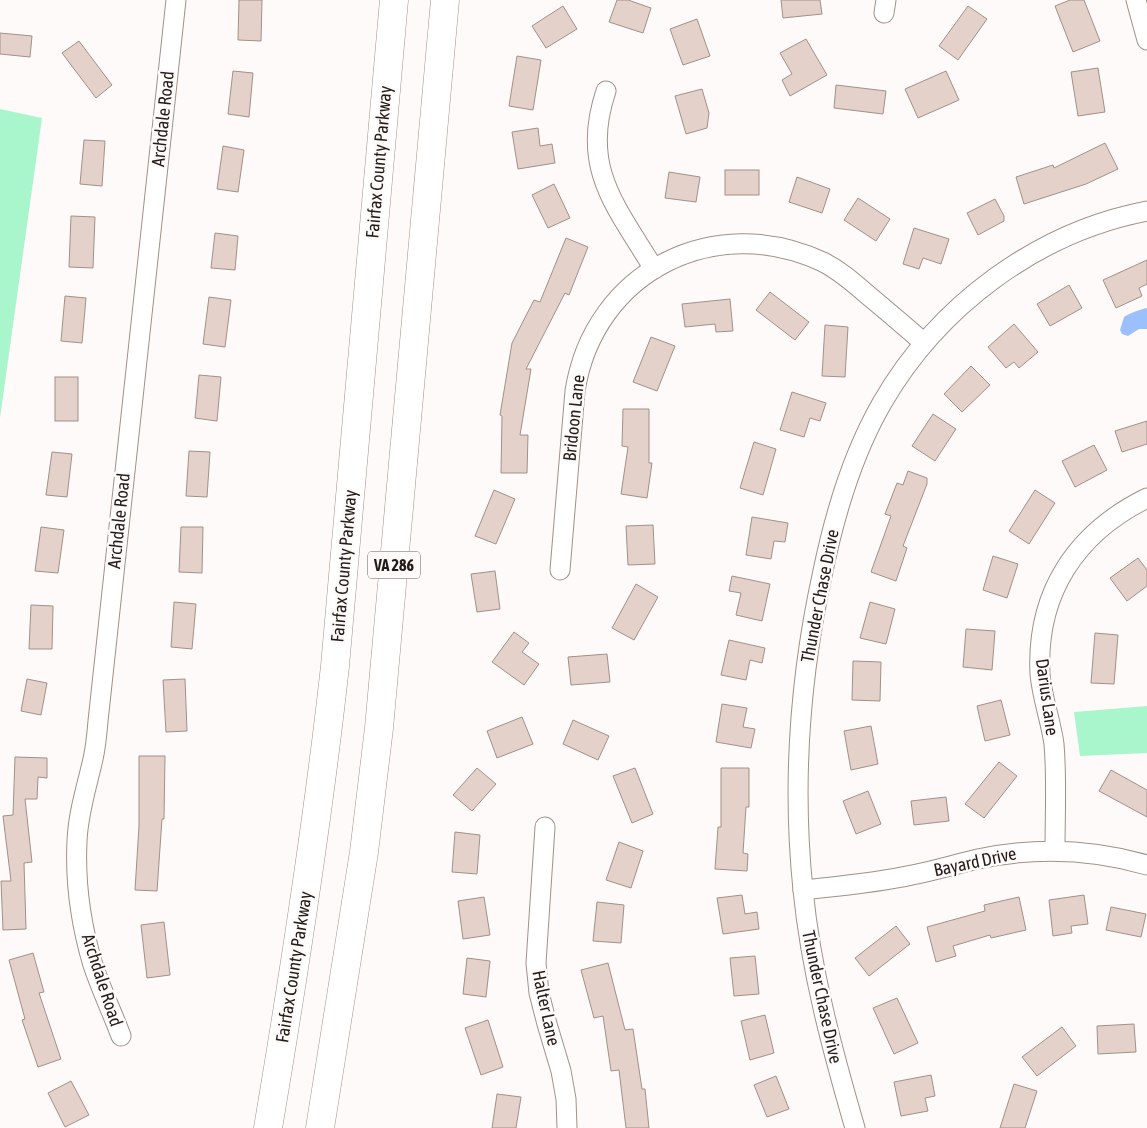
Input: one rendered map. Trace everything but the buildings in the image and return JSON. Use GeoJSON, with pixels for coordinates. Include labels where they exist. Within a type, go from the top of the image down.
{"type":"FeatureCollection","features":[{"type":"Feature","properties":{"kind":"highway","name":"Fairfax County Parkway"},"geometry":{"type":"LineString","coordinates":[[268,1128],[303,917],[329,721],[394,0]]}},
{"type":"Feature","properties":{"kind":"highway","name":"VA 286"},"geometry":{"type":"LineString","coordinates":[[320,1128],[362,861],[379,728],[445,0]]}},
{"type":"Feature","properties":{"kind":"street","name":"Archdale Road"},"geometry":{"type":"LineString","coordinates":[[120,1036],[93,965],[85,933],[76,867],[77,839],[82,806],[94,756],[176,0]]}},
{"type":"Feature","properties":{"kind":"street"},"geometry":{"type":"LineString","coordinates":[[1136,0],[1147,40]]}},
{"type":"Feature","properties":{"kind":"street"},"geometry":{"type":"LineString","coordinates":[[606,92],[599,111],[596,134],[598,160],[602,175],[614,202],[654,269]]}},
{"type":"Feature","properties":{"kind":"street","name":"Thunder Chase Drive"},"geometry":{"type":"LineString","coordinates":[[855,1128],[832,1050],[818,991],[809,940],[799,845],[798,773],[802,697],[812,619],[829,543],[848,478],[860,446],[881,404],[924,343],[957,308],[988,283],[1022,260],[1058,241],[1094,226],[1147,211]]}},
{"type":"Feature","properties":{"kind":"street","name":"Bridoon Lane"},"geometry":{"type":"LineString","coordinates":[[560,570],[578,371],[588,344],[603,317],[613,304],[637,281],[654,269],[682,254],[712,246],[743,243],[764,244],[784,248],[825,263],[844,275],[924,343]]}},
{"type":"Feature","properties":{"kind":"street","name":"Darius Lane"},"geometry":{"type":"LineString","coordinates":[[1055,850],[1055,757],[1053,735],[1040,676],[1040,652],[1044,621],[1050,599],[1060,578],[1077,552],[1109,520],[1147,498]]}},
{"type":"Feature","properties":{"kind":"street","name":"Halter Lane"},"geometry":{"type":"LineString","coordinates":[[545,827],[536,962],[539,994],[561,1071],[566,1099],[568,1128]]}},
{"type":"Feature","properties":{"kind":"street","name":"Bayard Drive"},"geometry":{"type":"LineString","coordinates":[[803,890],[912,875],[978,859],[1018,852],[1055,850],[1093,853],[1147,865]]}},
{"type":"Feature","properties":{"kind":"green space"},"geometry":{"type":"Polygon","coordinates":[[[0,109],[42,118],[0,418],[0,109]]]}},
{"type":"Feature","properties":{"kind":"green space"},"geometry":{"type":"Polygon","coordinates":[[[1147,706],[1147,753],[1080,756],[1074,712],[1147,706]]]}},
{"type":"Feature","properties":{"kind":"water"},"geometry":{"type":"Polygon","coordinates":[[[1147,308],[1147,329],[1139,329],[1128,336],[1122,334],[1120,330],[1124,317],[1147,308]]]}}]}
